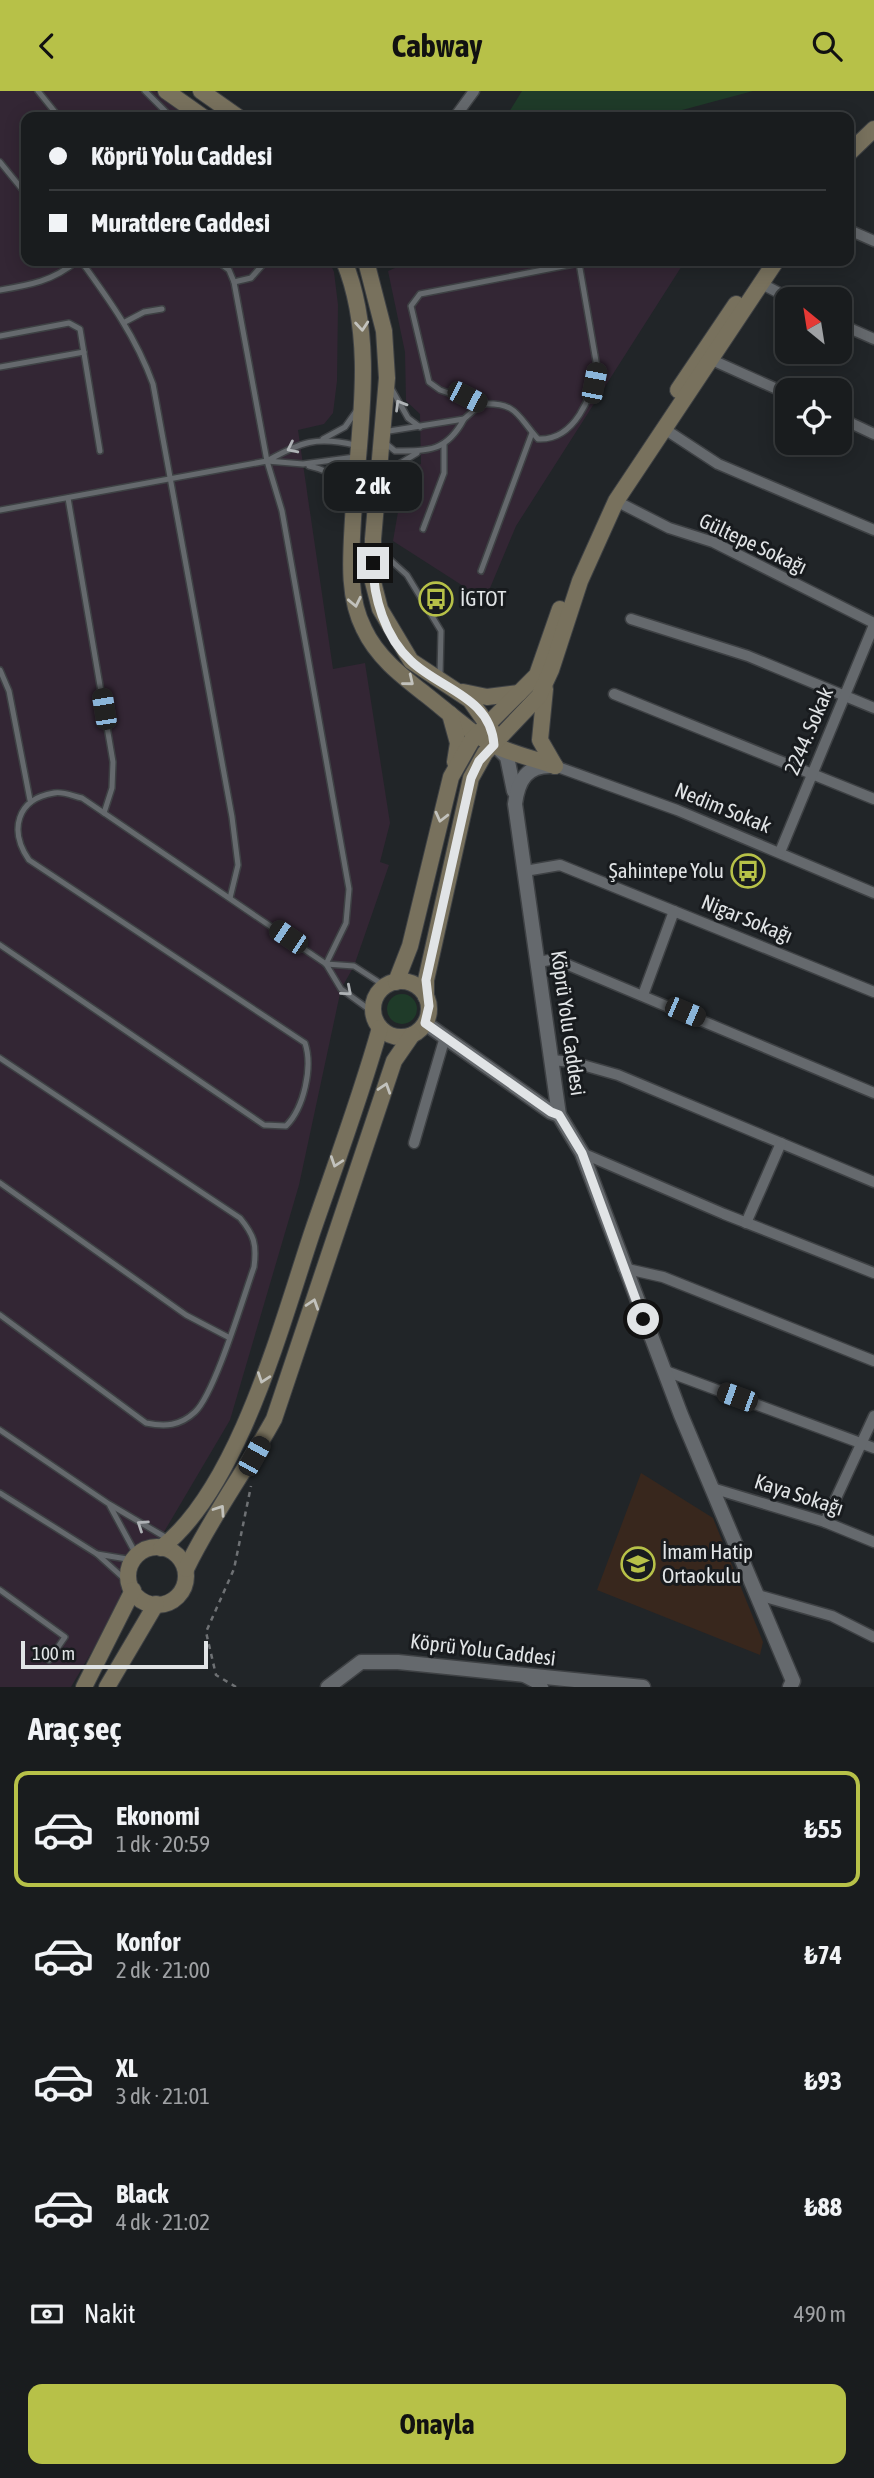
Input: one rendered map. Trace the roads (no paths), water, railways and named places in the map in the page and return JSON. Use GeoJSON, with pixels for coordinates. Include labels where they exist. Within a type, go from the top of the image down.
{"type":"FeatureCollection","features":[{"type":"Feature","properties":{"kind":"main road"},"geometry":{"type":"LineString","coordinates":[[166,91],[196,112]]}},
{"type":"Feature","properties":{"kind":"main road"},"geometry":{"type":"LineString","coordinates":[[201,91],[231,112]]}},
{"type":"Feature","properties":{"kind":"main road"},"geometry":{"type":"LineString","coordinates":[[854,148],[874,129]]}},
{"type":"Feature","properties":{"kind":"main road"},"geometry":{"type":"LineString","coordinates":[[346,266],[358,298],[362,323],[361,405],[351,555],[354,600],[362,627],[393,669],[450,714],[484,728]]}},
{"type":"Feature","properties":{"kind":"main road"},"geometry":{"type":"LineString","coordinates":[[367,266],[384,331],[387,379],[373,545],[373,582],[387,626],[411,661],[457,690],[487,697],[519,693]]}},
{"type":"Feature","properties":{"kind":"main road"},"geometry":{"type":"LineString","coordinates":[[451,777],[484,728],[537,675],[564,599],[607,497],[761,266]]}},
{"type":"Feature","properties":{"kind":"main road"},"geometry":{"type":"LineString","coordinates":[[131,1587],[143,1601],[156,1604],[169,1602],[177,1596],[199,1541],[244,1474],[275,1419],[394,1061],[412,1035],[425,1023],[429,1006],[426,980],[471,778],[479,761],[533,705],[546,683],[580,581],[616,501],[773,266]]}},
{"type":"Feature","properties":{"kind":"main road"},"geometry":{"type":"LineString","coordinates":[[361,405],[382,436]]}},
{"type":"Feature","properties":{"kind":"main road"},"geometry":{"type":"LineString","coordinates":[[358,451],[379,488]]}},
{"type":"Feature","properties":{"kind":"main road"},"geometry":{"type":"LineString","coordinates":[[546,683],[540,740],[555,766]]}},
{"type":"Feature","properties":{"kind":"main road"},"geometry":{"type":"LineString","coordinates":[[457,690],[494,745],[555,766]]}},
{"type":"Feature","properties":{"kind":"main road"},"geometry":{"type":"LineString","coordinates":[[161,1548],[178,1534],[224,1465],[253,1405],[377,1020],[375,999],[391,984],[410,946],[458,743],[450,714]]}},
{"type":"Feature","properties":{"kind":"main road"},"geometry":{"type":"LineString","coordinates":[[391,984],[413,984],[426,997]]}},
{"type":"Feature","properties":{"kind":"main road"},"geometry":{"type":"LineString","coordinates":[[377,1020],[394,1036],[412,1035]]}},
{"type":"Feature","properties":{"kind":"main road"},"geometry":{"type":"LineString","coordinates":[[84,1687],[131,1587],[135,1558],[147,1549],[161,1548],[175,1553],[186,1569]]}},
{"type":"Feature","properties":{"kind":"main road"},"geometry":{"type":"LineString","coordinates":[[107,1687],[156,1604]]}},
{"type":"Feature","properties":{"kind":"street"},"geometry":{"type":"LineString","coordinates":[[459,112],[474,91]]}},
{"type":"Feature","properties":{"kind":"street"},"geometry":{"type":"LineString","coordinates":[[854,231],[873,237]]}},
{"type":"Feature","properties":{"kind":"street"},"geometry":{"type":"LineString","coordinates":[[762,284],[775,291]]}},
{"type":"Feature","properties":{"kind":"street"},"geometry":{"type":"LineString","coordinates":[[852,329],[874,338]]}},
{"type":"Feature","properties":{"kind":"street"},"geometry":{"type":"LineString","coordinates":[[712,360],[775,388]]}},
{"type":"Feature","properties":{"kind":"street"},"geometry":{"type":"LineString","coordinates":[[852,423],[874,433]]}},
{"type":"Feature","properties":{"kind":"street"},"geometry":{"type":"LineString","coordinates":[[663,428],[718,464],[874,530]]}},
{"type":"Feature","properties":{"kind":"street","name":"Gültepe Sokağı"},"geometry":{"type":"LineString","coordinates":[[616,501],[670,528],[713,542],[874,624]]}},
{"type":"Feature","properties":{"kind":"street"},"geometry":{"type":"LineString","coordinates":[[631,619],[748,656],[874,708]]}},
{"type":"Feature","properties":{"kind":"street","name":"2244. Sokak"},"geometry":{"type":"LineString","coordinates":[[780,852],[874,624]]}},
{"type":"Feature","properties":{"kind":"street"},"geometry":{"type":"LineString","coordinates":[[614,694],[874,799]]}},
{"type":"Feature","properties":{"kind":"street"},"geometry":{"type":"LineString","coordinates":[[494,745],[509,762],[516,810]]}},
{"type":"Feature","properties":{"kind":"street","name":"Köprü Yolu Caddesi"},"geometry":{"type":"LineString","coordinates":[[555,766],[538,765],[520,780],[516,810],[559,1115],[582,1153],[663,1370],[793,1681],[790,1687]]}},
{"type":"Feature","properties":{"kind":"street","name":"Nedim Sokak"},"geometry":{"type":"LineString","coordinates":[[555,766],[677,810],[874,893]]}},
{"type":"Feature","properties":{"kind":"street","name":"Nigar Sokağı"},"geometry":{"type":"LineString","coordinates":[[525,871],[560,865],[874,992]]}},
{"type":"Feature","properties":{"kind":"street"},"geometry":{"type":"LineString","coordinates":[[643,995],[674,911]]}},
{"type":"Feature","properties":{"kind":"street"},"geometry":{"type":"LineString","coordinates":[[539,962],[554,959],[874,1093]]}},
{"type":"Feature","properties":{"kind":"street"},"geometry":{"type":"LineString","coordinates":[[425,1023],[559,1115]]}},
{"type":"Feature","properties":{"kind":"street"},"geometry":{"type":"LineString","coordinates":[[414,1143],[445,1037]]}},
{"type":"Feature","properties":{"kind":"street"},"geometry":{"type":"LineString","coordinates":[[552,1060],[572,1062],[618,1075],[874,1182]]}},
{"type":"Feature","properties":{"kind":"street"},"geometry":{"type":"LineString","coordinates":[[747,1223],[781,1143]]}},
{"type":"Feature","properties":{"kind":"street"},"geometry":{"type":"LineString","coordinates":[[582,1153],[874,1273]]}},
{"type":"Feature","properties":{"kind":"street"},"geometry":{"type":"LineString","coordinates":[[623,1268],[663,1277],[874,1361]]}},
{"type":"Feature","properties":{"kind":"street"},"geometry":{"type":"LineString","coordinates":[[663,1370],[874,1448]]}},
{"type":"Feature","properties":{"kind":"street"},"geometry":{"type":"LineString","coordinates":[[825,1522],[874,1416]]}},
{"type":"Feature","properties":{"kind":"street","name":"Kaya Sokağı"},"geometry":{"type":"LineString","coordinates":[[712,1488],[825,1522],[874,1542]]}},
{"type":"Feature","properties":{"kind":"street"},"geometry":{"type":"LineString","coordinates":[[758,1595],[832,1616],[874,1637]]}},
{"type":"Feature","properties":{"kind":"street","name":"Köprü Yolu Caddesi"},"geometry":{"type":"LineString","coordinates":[[328,1687],[361,1662],[398,1662],[643,1687]]}},
{"type":"Feature","properties":{"kind":"street"},"geometry":{"type":"LineString","coordinates":[[522,1676],[544,1687]]}},
{"type":"Feature","properties":{"kind":"lane"},"geometry":{"type":"LineString","coordinates":[[38,91],[55,112]]}},
{"type":"Feature","properties":{"kind":"lane"},"geometry":{"type":"LineString","coordinates":[[145,91],[166,112]]}},
{"type":"Feature","properties":{"kind":"lane"},"geometry":{"type":"LineString","coordinates":[[0,162],[21,188]]}},
{"type":"Feature","properties":{"kind":"lane"},"geometry":{"type":"LineString","coordinates":[[0,290],[39,284],[72,266]]}},
{"type":"Feature","properties":{"kind":"lane"},"geometry":{"type":"LineString","coordinates":[[83,266],[125,322],[142,352],[153,384],[232,817],[238,865],[230,898]]}},
{"type":"Feature","properties":{"kind":"lane"},"geometry":{"type":"LineString","coordinates":[[224,266],[229,270],[234,282],[267,461],[282,511],[349,889],[345,923],[326,964]]}},
{"type":"Feature","properties":{"kind":"lane"},"geometry":{"type":"LineString","coordinates":[[234,282],[251,278],[262,266]]}},
{"type":"Feature","properties":{"kind":"lane"},"geometry":{"type":"LineString","coordinates":[[564,266],[420,294],[414,298],[411,306],[429,382],[440,390],[481,404],[505,405],[514,410],[538,439],[545,439],[570,425],[581,412],[594,383],[596,351],[580,266]]}},
{"type":"Feature","properties":{"kind":"lane"},"geometry":{"type":"LineString","coordinates":[[125,322],[144,312],[162,309]]}},
{"type":"Feature","properties":{"kind":"lane"},"geometry":{"type":"LineString","coordinates":[[0,335],[69,323],[80,329],[100,451]]}},
{"type":"Feature","properties":{"kind":"lane"},"geometry":{"type":"LineString","coordinates":[[0,367],[84,352]]}},
{"type":"Feature","properties":{"kind":"lane"},"geometry":{"type":"LineString","coordinates":[[387,379],[402,409],[420,427]]}},
{"type":"Feature","properties":{"kind":"lane"},"geometry":{"type":"LineString","coordinates":[[379,488],[398,464],[421,451],[444,444],[455,436],[464,419],[481,404]]}},
{"type":"Feature","properties":{"kind":"lane"},"geometry":{"type":"LineString","coordinates":[[267,461],[300,443],[321,439],[345,427],[361,405]]}},
{"type":"Feature","properties":{"kind":"lane"},"geometry":{"type":"LineString","coordinates":[[421,451],[396,451],[382,436],[464,419]]}},
{"type":"Feature","properties":{"kind":"lane"},"geometry":{"type":"LineString","coordinates":[[481,571],[532,433]]}},
{"type":"Feature","properties":{"kind":"lane"},"geometry":{"type":"LineString","coordinates":[[321,439],[358,451]]}},
{"type":"Feature","properties":{"kind":"lane"},"geometry":{"type":"LineString","coordinates":[[423,529],[444,473],[444,444]]}},
{"type":"Feature","properties":{"kind":"lane"},"geometry":{"type":"LineString","coordinates":[[303,464],[358,451]]}},
{"type":"Feature","properties":{"kind":"lane"},"geometry":{"type":"LineString","coordinates":[[0,510],[267,461],[324,469],[341,481],[353,517]]}},
{"type":"Feature","properties":{"kind":"lane"},"geometry":{"type":"LineString","coordinates":[[68,498],[113,762],[112,788],[104,813]]}},
{"type":"Feature","properties":{"kind":"lane"},"geometry":{"type":"LineString","coordinates":[[373,545],[407,575],[441,631],[440,681]]}},
{"type":"Feature","properties":{"kind":"lane"},"geometry":{"type":"LineString","coordinates":[[0,670],[9,691],[30,800]]}},
{"type":"Feature","properties":{"kind":"lane"},"geometry":{"type":"LineString","coordinates":[[0,944],[264,1125],[286,1126],[294,1118],[310,1057],[305,1043],[29,860],[16,832],[19,813],[30,800],[56,792],[82,797],[326,964],[341,989],[377,1020]]}},
{"type":"Feature","properties":{"kind":"lane"},"geometry":{"type":"LineString","coordinates":[[326,964],[355,966],[391,984]]}},
{"type":"Feature","properties":{"kind":"lane"},"geometry":{"type":"LineString","coordinates":[[0,1058],[240,1218],[254,1234],[254,1266],[211,1388],[197,1411],[180,1423],[162,1427],[146,1423],[0,1315]]}},
{"type":"Feature","properties":{"kind":"lane"},"geometry":{"type":"LineString","coordinates":[[0,1183],[186,1315],[228,1336]]}},
{"type":"Feature","properties":{"kind":"lane"},"geometry":{"type":"LineString","coordinates":[[0,1430],[161,1537],[178,1534]]}},
{"type":"Feature","properties":{"kind":"lane"},"geometry":{"type":"LineString","coordinates":[[0,1493],[97,1554],[131,1587]]}},
{"type":"Feature","properties":{"kind":"lane"},"geometry":{"type":"LineString","coordinates":[[108,1504],[135,1558]]}},
{"type":"Feature","properties":{"kind":"lane"},"geometry":{"type":"LineString","coordinates":[[97,1554],[135,1558]]}},
{"type":"Feature","properties":{"kind":"lane"},"geometry":{"type":"LineString","coordinates":[[0,1590],[65,1637],[49,1660]]}},
{"type":"Feature","properties":{"kind":"place","name":"İGTOT"},"geometry":{"type":"Point","coordinates":[436,599]}},
{"type":"Feature","properties":{"kind":"place","name":"Şahintepe Yolu"},"geometry":{"type":"Point","coordinates":[748,871]}},
{"type":"Feature","properties":{"kind":"place","name":"İmam Hatip Ortaokulu"},"geometry":{"type":"Point","coordinates":[638,1564]}}]}
